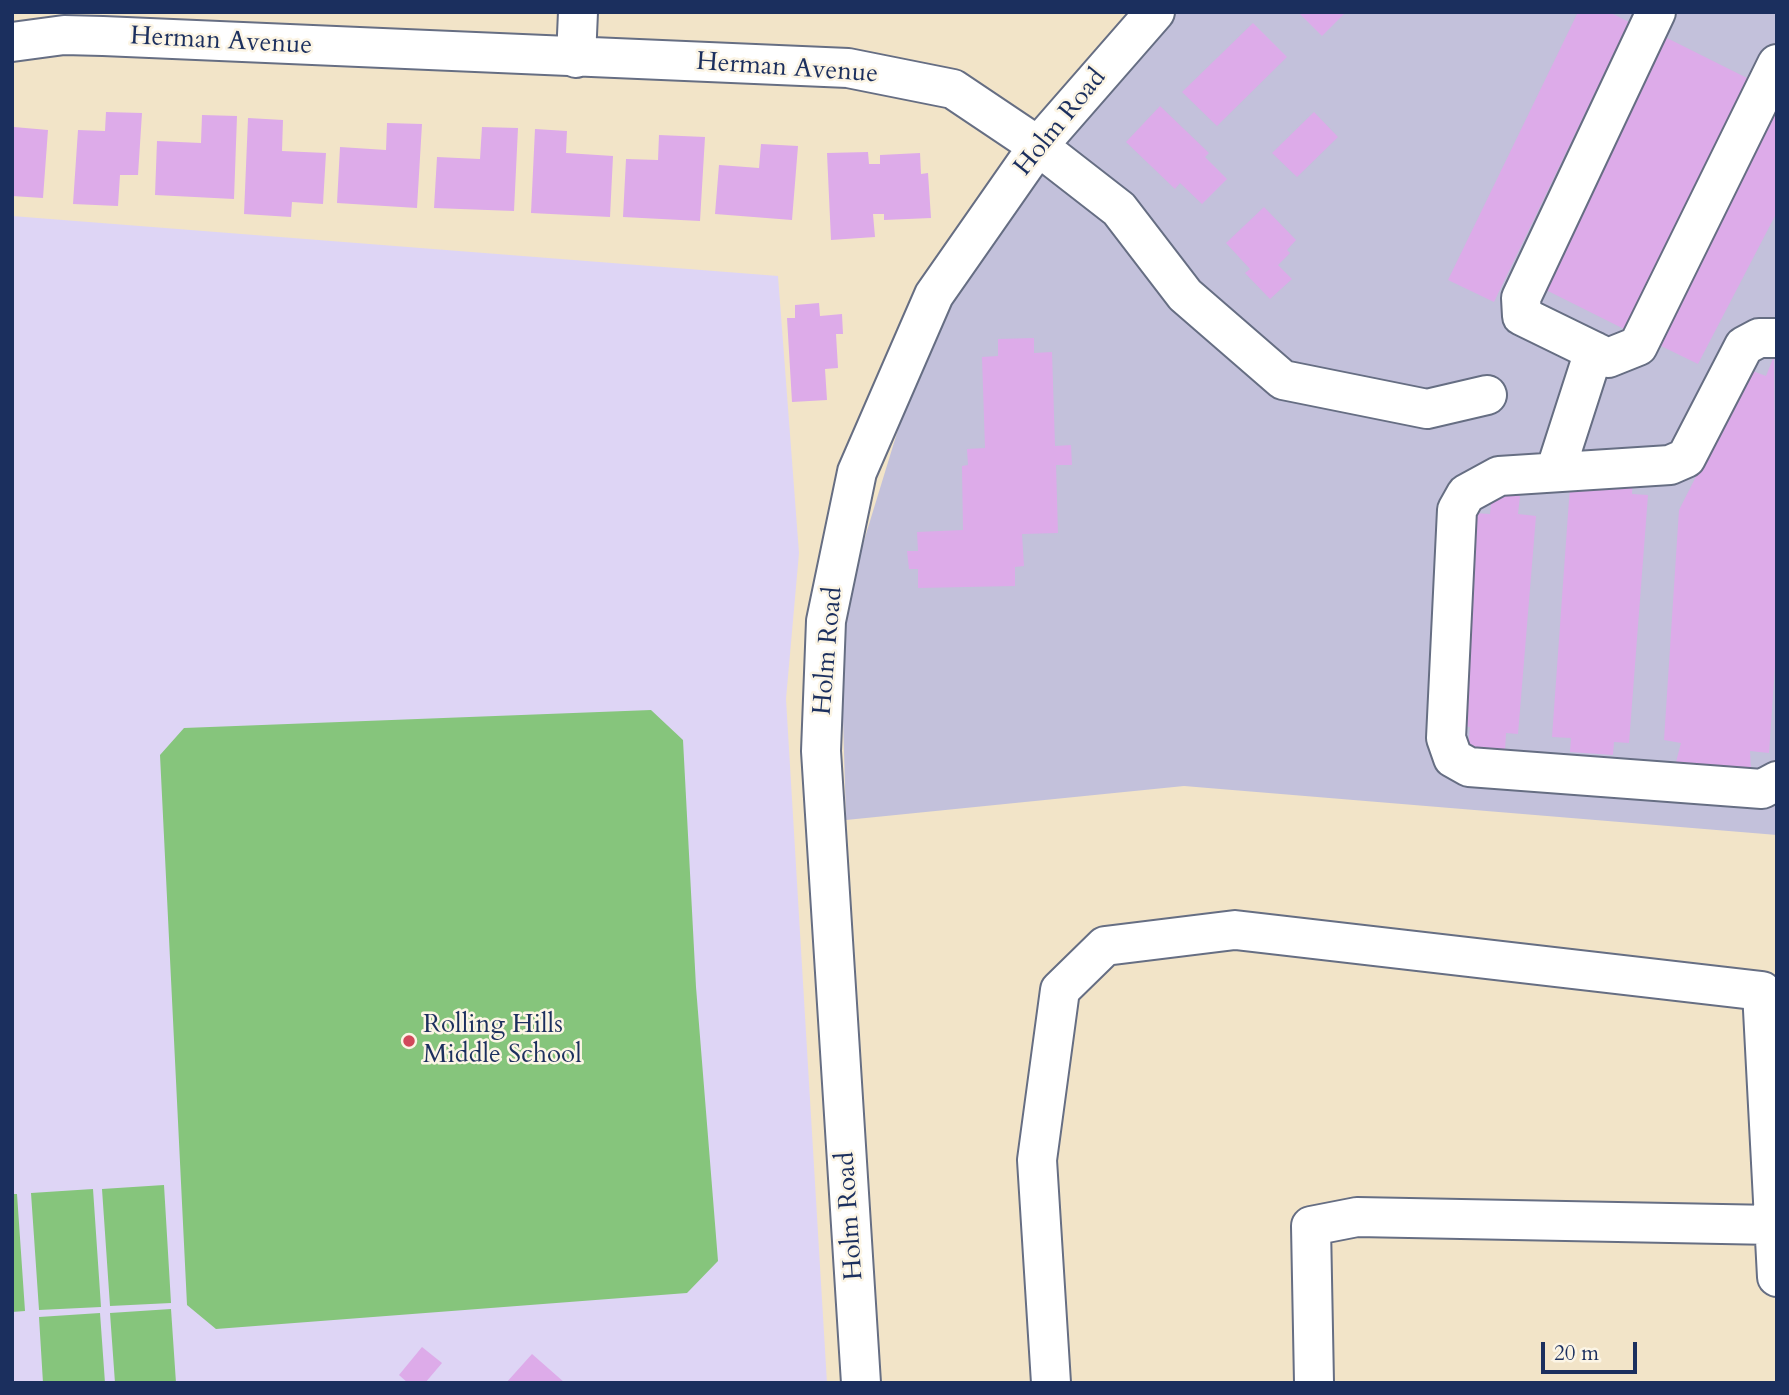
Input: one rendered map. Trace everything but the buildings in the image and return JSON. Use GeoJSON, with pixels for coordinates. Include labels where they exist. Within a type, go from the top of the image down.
{"type":"FeatureCollection","features":[{"type":"Feature","properties":{"kind":"street"},"geometry":{"type":"LineString","coordinates":[[576,58],[578,12]]}},
{"type":"Feature","properties":{"kind":"street","name":"Holm Road"},"geometry":{"type":"LineString","coordinates":[[861,1383],[821,751],[826,621],[858,472],[934,295],[1038,146],[1155,12]]}},
{"type":"Feature","properties":{"kind":"street"},"geometry":{"type":"LineString","coordinates":[[1656,12],[1521,298],[1522,316],[1608,358],[1638,346],[1777,64]]}},
{"type":"Feature","properties":{"kind":"street","name":"Herman Avenue"},"geometry":{"type":"LineString","coordinates":[[12,42],[64,35],[103,24],[576,58],[848,68],[953,89],[1038,146],[1119,209],[1185,295],[1283,380],[1427,409],[1487,395]]}},
{"type":"Feature","properties":{"kind":"street"},"geometry":{"type":"LineString","coordinates":[[1777,338],[1759,338],[1744,346],[1686,458],[1671,465],[1499,475],[1466,495],[1457,510],[1446,738],[1453,758],[1469,767],[1762,789],[1777,781]]}},
{"type":"Feature","properties":{"kind":"street"},"geometry":{"type":"LineString","coordinates":[[1555,472],[1594,351]]}},
{"type":"Feature","properties":{"kind":"street"},"geometry":{"type":"LineString","coordinates":[[1051,1383],[1037,1160],[1060,990],[1105,946],[1235,930],[1762,991],[1777,1277]]}},
{"type":"Feature","properties":{"kind":"street"},"geometry":{"type":"LineString","coordinates":[[1314,1383],[1311,1226],[1357,1217],[1774,1225]]}},
{"type":"Feature","properties":{"kind":"shaded area"},"geometry":{"type":"Polygon","coordinates":[[[1146,12],[1777,12],[1777,835],[1184,786],[846,820],[840,619],[930,325],[1146,12]]]}},
{"type":"Feature","properties":{"kind":"shaded area","name":"Rolling Hills Middle School"},"geometry":{"type":"Polygon","coordinates":[[[12,216],[778,276],[799,553],[786,699],[827,1383],[12,1383],[12,216]]]}},
{"type":"Feature","properties":{"kind":"green space"},"geometry":{"type":"Polygon","coordinates":[[[651,710],[683,740],[696,987],[718,1261],[687,1293],[216,1329],[187,1305],[160,755],[184,728],[651,710]]]}},
{"type":"Feature","properties":{"kind":"green space"},"geometry":{"type":"Polygon","coordinates":[[[164,1185],[171,1303],[110,1306],[102,1189],[164,1185]]]}},
{"type":"Feature","properties":{"kind":"green space"},"geometry":{"type":"Polygon","coordinates":[[[93,1189],[101,1307],[39,1310],[31,1193],[93,1189]]]}},
{"type":"Feature","properties":{"kind":"green space"},"geometry":{"type":"Polygon","coordinates":[[[12,1194],[17,1194],[25,1311],[12,1312],[12,1194]]]}},
{"type":"Feature","properties":{"kind":"green space"},"geometry":{"type":"Polygon","coordinates":[[[171,1309],[176,1383],[115,1383],[110,1313],[171,1309]]]}},
{"type":"Feature","properties":{"kind":"green space"},"geometry":{"type":"Polygon","coordinates":[[[100,1313],[105,1383],[43,1383],[39,1317],[100,1313]]]}},
{"type":"Feature","properties":{"kind":"place","name":"Rolling Hills Middle School"},"geometry":{"type":"Point","coordinates":[409,1041]}}]}
